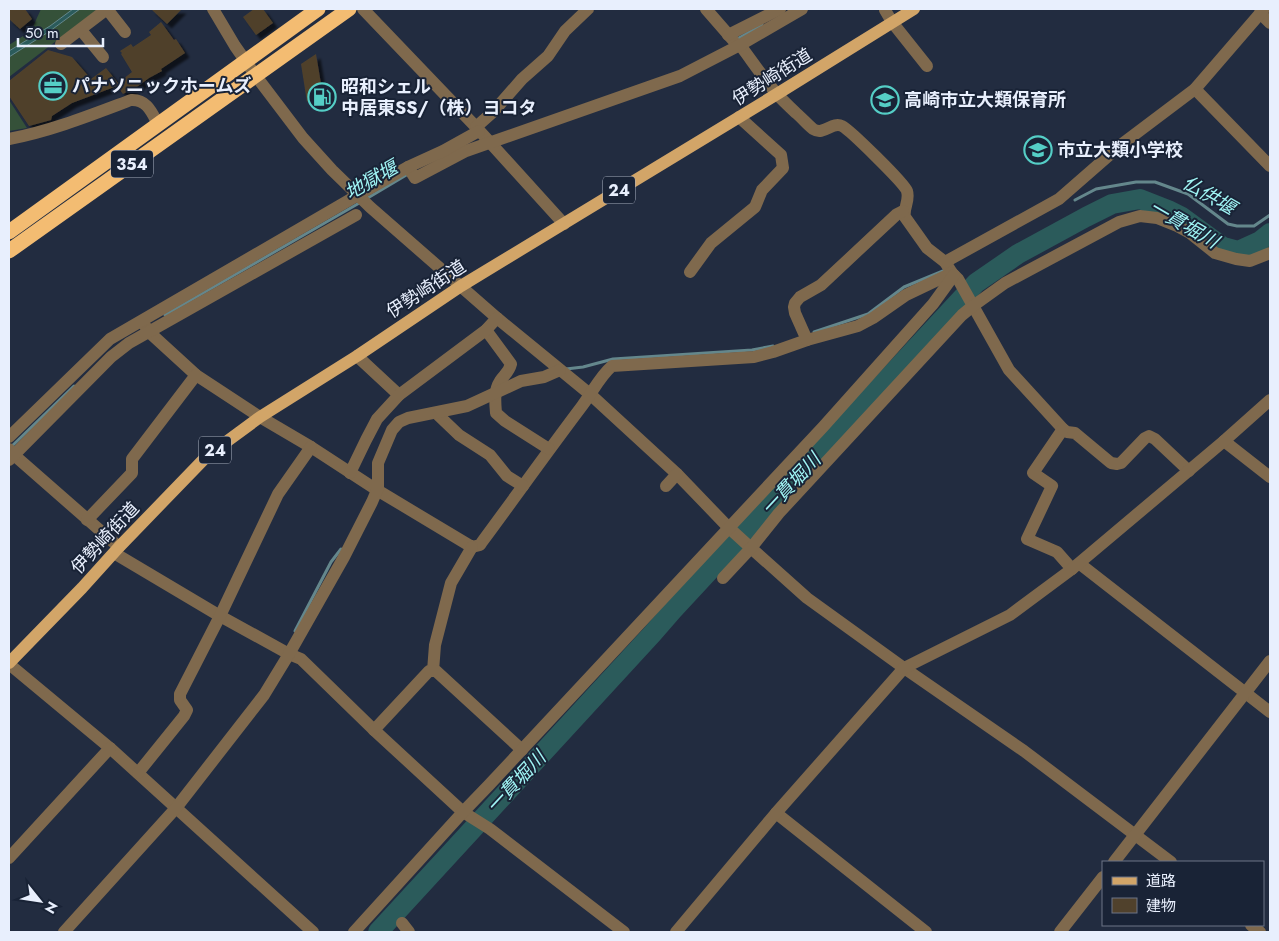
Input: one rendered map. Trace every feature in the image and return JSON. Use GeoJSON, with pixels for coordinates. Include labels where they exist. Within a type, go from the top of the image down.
{"type":"FeatureCollection","features":[{"type":"Feature","properties":{"kind":"highway","name":"354"},"geometry":{"type":"LineString","coordinates":[[9,232],[318,9]]}},
{"type":"Feature","properties":{"kind":"highway","name":"354"},"geometry":{"type":"LineString","coordinates":[[9,251],[349,9]]}},
{"type":"Feature","properties":{"kind":"main road","name":"伊勢崎街道"},"geometry":{"type":"LineString","coordinates":[[10,660],[82,588],[207,456],[260,417],[461,286],[914,9]]}},
{"type":"Feature","properties":{"kind":"street"},"geometry":{"type":"LineString","coordinates":[[61,44],[107,9],[125,32]]}},
{"type":"Feature","properties":{"kind":"street"},"geometry":{"type":"LineString","coordinates":[[213,9],[256,76],[303,138],[332,170],[370,207],[497,318],[591,395],[677,474],[750,547],[807,598],[1024,751],[1169,861]]}},
{"type":"Feature","properties":{"kind":"street"},"geometry":{"type":"LineString","coordinates":[[362,9],[478,129],[564,224]]}},
{"type":"Feature","properties":{"kind":"street"},"geometry":{"type":"LineString","coordinates":[[9,437],[101,347],[118,334],[408,166],[443,151],[478,129],[522,79],[548,56],[565,30],[588,9]]}},
{"type":"Feature","properties":{"kind":"street"},"geometry":{"type":"LineString","coordinates":[[706,9],[739,45],[777,94],[809,125],[816,131],[822,131],[835,124],[840,125],[855,137],[903,185],[908,197],[904,211],[905,217],[927,248],[944,262],[955,276],[1009,370],[1063,429],[1067,432],[1075,433],[1111,463],[1117,464],[1149,436],[1155,439],[1188,471]]}},
{"type":"Feature","properties":{"kind":"street"},"geometry":{"type":"LineString","coordinates":[[728,35],[780,9]]}},
{"type":"Feature","properties":{"kind":"street"},"geometry":{"type":"LineString","coordinates":[[408,166],[415,178],[466,151],[680,76],[802,9]]}},
{"type":"Feature","properties":{"kind":"street"},"geometry":{"type":"LineString","coordinates":[[885,10],[892,22],[927,66]]}},
{"type":"Feature","properties":{"kind":"street"},"geometry":{"type":"LineString","coordinates":[[944,262],[1059,199],[1122,144],[1195,89],[1262,11],[1270,23]]}},
{"type":"Feature","properties":{"kind":"street"},"geometry":{"type":"LineString","coordinates":[[81,30],[103,57]]}},
{"type":"Feature","properties":{"kind":"street"},"geometry":{"type":"LineString","coordinates":[[1195,89],[1270,166]]}},
{"type":"Feature","properties":{"kind":"street"},"geometry":{"type":"LineString","coordinates":[[9,138],[24,136],[77,120],[131,100],[138,100],[146,104],[158,124]]}},
{"type":"Feature","properties":{"kind":"street"},"geometry":{"type":"LineString","coordinates":[[690,272],[711,243],[754,207],[762,190],[783,168],[781,156],[739,117]]}},
{"type":"Feature","properties":{"kind":"street"},"geometry":{"type":"LineString","coordinates":[[807,340],[795,313],[795,303],[821,285],[897,214],[904,211]]}},
{"type":"Feature","properties":{"kind":"street"},"geometry":{"type":"LineString","coordinates":[[356,215],[129,343],[10,455],[87,520],[117,550],[220,616],[301,659],[374,730],[465,813],[624,932]]}},
{"type":"Feature","properties":{"kind":"street"},"geometry":{"type":"LineString","coordinates":[[723,578],[779,513],[972,304],[1005,283],[1118,222],[1140,216],[1157,218],[1177,226],[1190,233],[1215,253],[1236,259],[1250,261],[1270,253]]}},
{"type":"Feature","properties":{"kind":"street"},"geometry":{"type":"LineString","coordinates":[[142,321],[149,332],[196,375],[377,490],[472,547],[480,545],[549,449],[591,395],[606,371],[612,366],[754,357],[858,326],[906,295],[955,276]]}},
{"type":"Feature","properties":{"kind":"street"},"geometry":{"type":"LineString","coordinates":[[354,932],[730,528],[933,304],[955,276]]}},
{"type":"Feature","properties":{"kind":"street"},"geometry":{"type":"LineString","coordinates":[[350,473],[377,419],[398,395],[486,330],[497,318]]}},
{"type":"Feature","properties":{"kind":"street"},"geometry":{"type":"LineString","coordinates":[[486,330],[511,364],[509,371],[499,382],[495,394],[496,413],[549,449]]}},
{"type":"Feature","properties":{"kind":"street"},"geometry":{"type":"LineString","coordinates":[[356,356],[398,395]]}},
{"type":"Feature","properties":{"kind":"street"},"geometry":{"type":"LineString","coordinates":[[64,932],[176,808],[264,695],[344,557],[378,488],[378,463],[392,430],[399,422],[408,418],[468,406],[521,381],[544,377],[560,370]]}},
{"type":"Feature","properties":{"kind":"street"},"geometry":{"type":"LineString","coordinates":[[87,520],[132,472],[132,459],[196,375]]}},
{"type":"Feature","properties":{"kind":"street"},"geometry":{"type":"LineString","coordinates":[[676,932],[776,813],[904,668],[1010,615],[1076,566],[1270,400]]}},
{"type":"Feature","properties":{"kind":"street"},"geometry":{"type":"LineString","coordinates":[[436,413],[459,434],[490,455],[507,476],[523,486]]}},
{"type":"Feature","properties":{"kind":"street"},"geometry":{"type":"LineString","coordinates":[[1063,429],[1033,473],[1052,486],[1027,539],[1057,552],[1270,712]]}},
{"type":"Feature","properties":{"kind":"street"},"geometry":{"type":"LineString","coordinates":[[1224,441],[1270,477]]}},
{"type":"Feature","properties":{"kind":"street"},"geometry":{"type":"LineString","coordinates":[[138,773],[184,716],[187,710],[180,700],[180,694],[220,616],[278,494],[311,447]]}},
{"type":"Feature","properties":{"kind":"street"},"geometry":{"type":"LineString","coordinates":[[666,486],[677,474]]}},
{"type":"Feature","properties":{"kind":"street"},"geometry":{"type":"LineString","coordinates":[[433,671],[435,645],[451,583],[472,547]]}},
{"type":"Feature","properties":{"kind":"street"},"geometry":{"type":"LineString","coordinates":[[10,660],[313,932]]}},
{"type":"Feature","properties":{"kind":"street"},"geometry":{"type":"LineString","coordinates":[[1115,861],[1270,661]]}},
{"type":"Feature","properties":{"kind":"street"},"geometry":{"type":"LineString","coordinates":[[374,730],[429,671],[436,671],[522,750]]}},
{"type":"Feature","properties":{"kind":"street"},"geometry":{"type":"LineString","coordinates":[[9,858],[110,748]]}},
{"type":"Feature","properties":{"kind":"street"},"geometry":{"type":"LineString","coordinates":[[776,813],[926,932]]}},
{"type":"Feature","properties":{"kind":"street"},"geometry":{"type":"LineString","coordinates":[[1060,932],[1102,878]]}},
{"type":"Feature","properties":{"kind":"shaded area"},"geometry":{"type":"Polygon","coordinates":[[[41,9],[98,9],[9,77],[9,45],[31,31],[41,9]]]}},
{"type":"Feature","properties":{"kind":"shaded area"},"geometry":{"type":"Polygon","coordinates":[[[73,9],[80,9],[9,57],[9,51],[50,26],[73,9]]]}},
{"type":"Feature","properties":{"kind":"shaded area"},"geometry":{"type":"Polygon","coordinates":[[[9,100],[27,128],[9,131],[9,100]]]}},
{"type":"Feature","properties":{"kind":"building"},"geometry":{"type":"Polygon","coordinates":[[[9,9],[25,9],[32,19],[20,29],[9,19],[9,9]]]}},
{"type":"Feature","properties":{"kind":"building"},"geometry":{"type":"Polygon","coordinates":[[[151,9],[182,9],[167,24],[151,9]]]}},
{"type":"Feature","properties":{"kind":"building"},"geometry":{"type":"Polygon","coordinates":[[[254,9],[263,9],[273,23],[256,35],[243,17],[254,9]]]}},
{"type":"Feature","properties":{"kind":"building","name":"パナソニックホームズ"},"geometry":{"type":"Polygon","coordinates":[[[161,22],[185,53],[130,92],[128,91],[123,94],[117,86],[72,103],[52,116],[51,120],[29,126],[9,96],[9,81],[48,50],[72,57],[91,79],[106,68],[118,83],[132,72],[120,51],[131,44],[133,47],[151,35],[149,32],[161,22]]]}},
{"type":"Feature","properties":{"kind":"building"},"geometry":{"type":"Polygon","coordinates":[[[316,54],[322,90],[307,102],[301,64],[316,54]]]}},
{"type":"Feature","properties":{"kind":"waterway","name":"地獄堰"},"geometry":{"type":"LineString","coordinates":[[737,39],[762,25]]}},
{"type":"Feature","properties":{"kind":"waterway","name":"地獄堰"},"geometry":{"type":"LineString","coordinates":[[366,199],[408,174]]}},
{"type":"Feature","properties":{"kind":"waterway","name":"仏供堰"},"geometry":{"type":"LineString","coordinates":[[1075,200],[1096,189],[1136,182],[1155,182],[1188,194],[1228,224],[1254,226],[1270,215]]}},
{"type":"Feature","properties":{"kind":"waterway","name":"一貫堀川"},"geometry":{"type":"LineString","coordinates":[[378,932],[976,283],[1018,254],[1086,217],[1112,204],[1140,199],[1182,217],[1223,247],[1238,251],[1260,241],[1270,233]]}},
{"type":"Feature","properties":{"kind":"waterway","name":"地獄堰"},"geometry":{"type":"LineString","coordinates":[[165,315],[361,202]]}},
{"type":"Feature","properties":{"kind":"waterway"},"geometry":{"type":"LineString","coordinates":[[814,332],[868,314],[904,287],[943,271]]}},
{"type":"Feature","properties":{"kind":"waterway"},"geometry":{"type":"LineString","coordinates":[[566,369],[583,367],[613,359],[752,350],[773,346]]}},
{"type":"Feature","properties":{"kind":"waterway","name":"地獄堰"},"geometry":{"type":"LineString","coordinates":[[12,446],[74,386]]}},
{"type":"Feature","properties":{"kind":"waterway"},"geometry":{"type":"LineString","coordinates":[[295,631],[331,562],[341,549]]}},
{"type":"Feature","properties":{"kind":"place","name":"パナソニックホームズ"},"geometry":{"type":"Point","coordinates":[53,86]}},
{"type":"Feature","properties":{"kind":"place","name":"昭和シェル 中居東SS/（株）ヨコタ"},"geometry":{"type":"Point","coordinates":[322,97]}},
{"type":"Feature","properties":{"kind":"place","name":"高崎市立大類保育所"},"geometry":{"type":"Point","coordinates":[885,100]}},
{"type":"Feature","properties":{"kind":"place","name":"市立大類小学校"},"geometry":{"type":"Point","coordinates":[1038,150]}}]}
